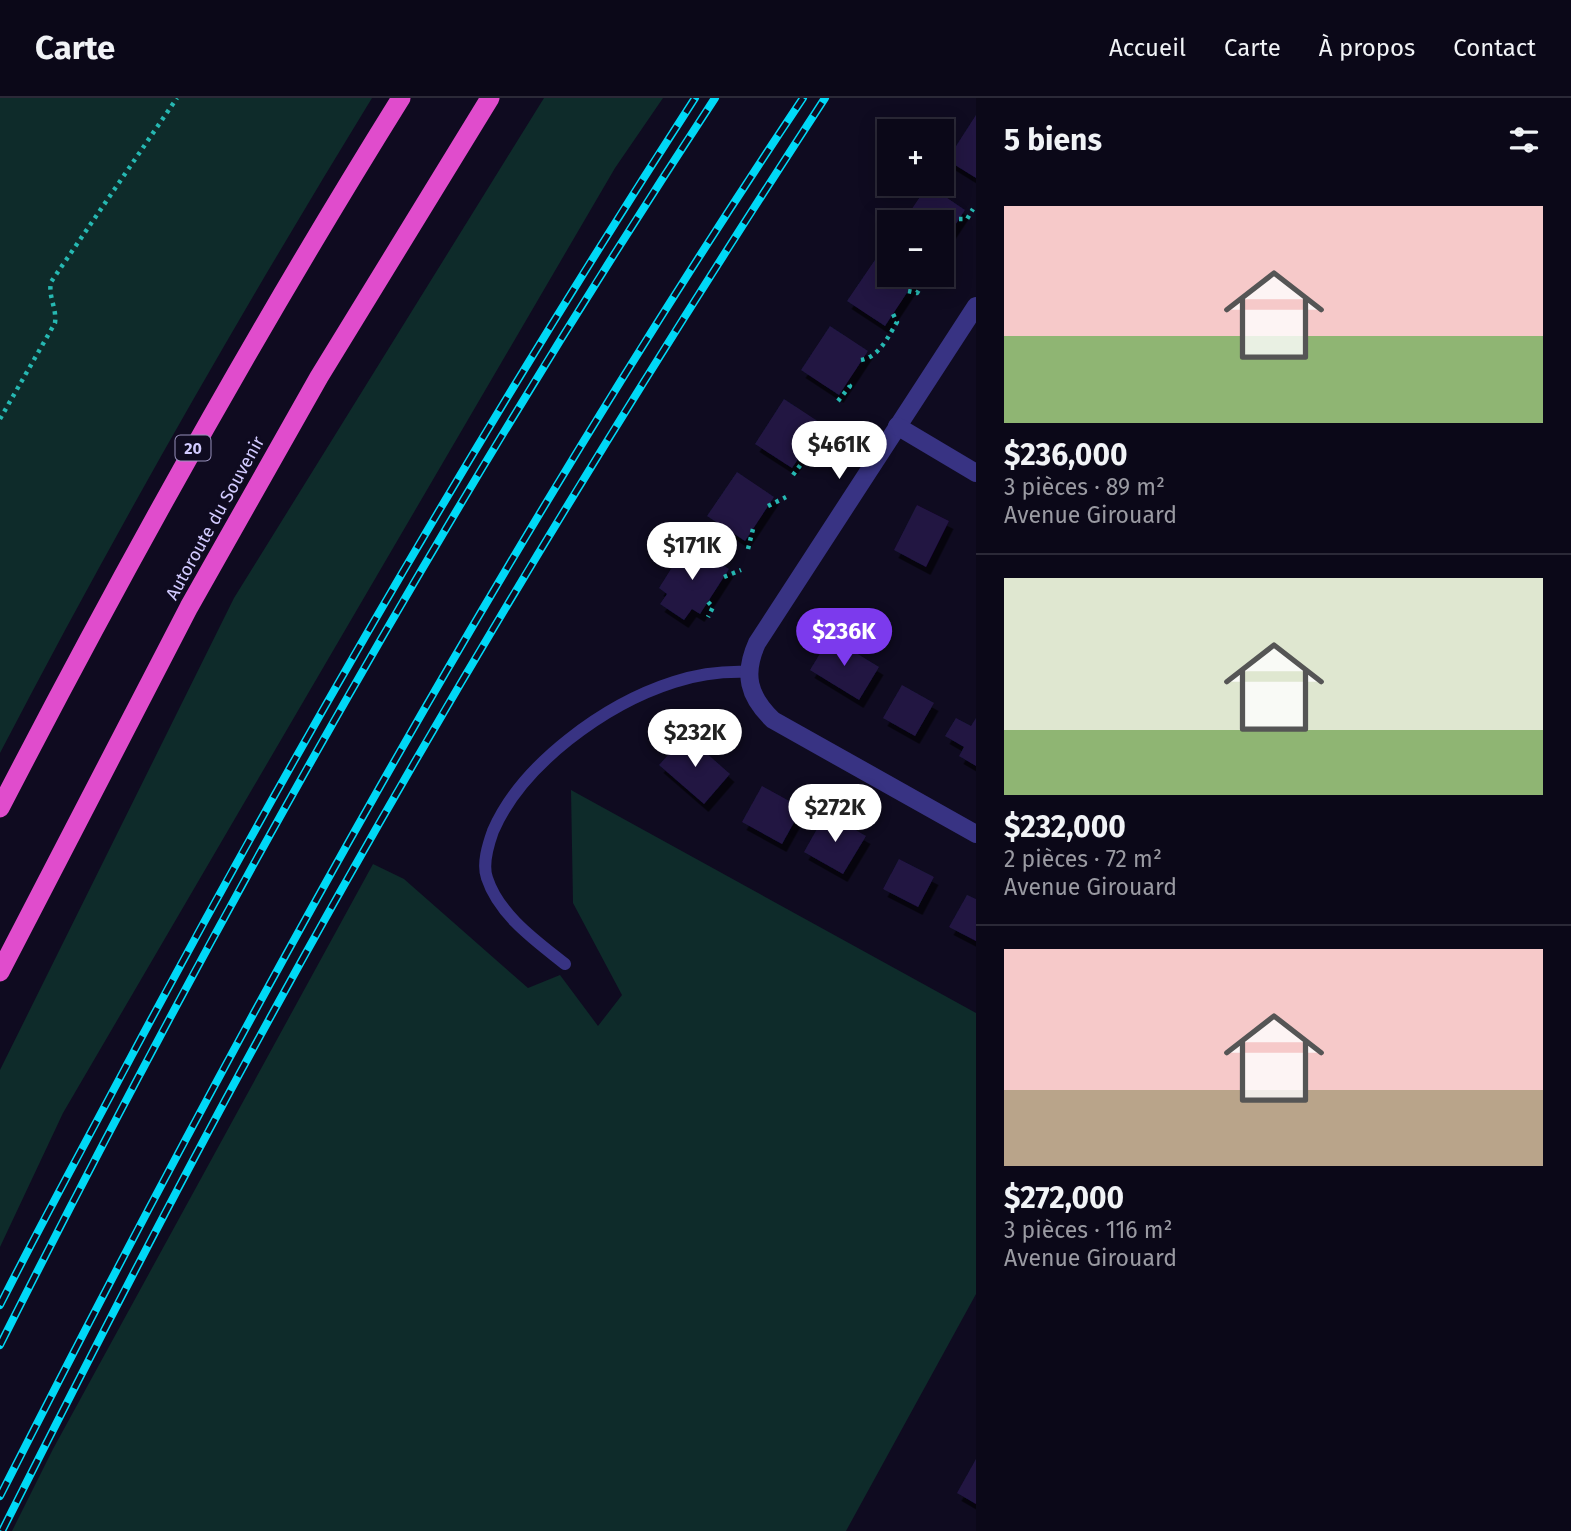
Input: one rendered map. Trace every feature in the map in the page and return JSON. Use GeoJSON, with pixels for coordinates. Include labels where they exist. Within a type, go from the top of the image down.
{"type":"FeatureCollection","features":[{"type":"Feature","properties":{"kind":"highway","name":"20"},"geometry":{"type":"LineString","coordinates":[[0,808],[139,544],[218,404],[401,98]]}},
{"type":"Feature","properties":{"kind":"highway","name":"Autoroute du Souvenir"},"geometry":{"type":"LineString","coordinates":[[0,972],[188,607],[313,388],[490,98]]}},
{"type":"Feature","properties":{"kind":"street"},"geometry":{"type":"LineString","coordinates":[[976,306],[757,643],[748,672],[754,697],[773,720],[976,834]]}},
{"type":"Feature","properties":{"kind":"street"},"geometry":{"type":"LineString","coordinates":[[897,426],[976,473]]}},
{"type":"Feature","properties":{"kind":"lane"},"geometry":{"type":"LineString","coordinates":[[565,964],[524,931],[497,898],[486,876],[487,847],[513,794],[542,761],[576,734],[625,704],[671,683],[703,673],[748,672]]}},
{"type":"Feature","properties":{"kind":"path"},"geometry":{"type":"LineString","coordinates":[[0,419],[55,323],[56,314],[49,292],[51,282],[177,98]]}},
{"type":"Feature","properties":{"kind":"path"},"geometry":{"type":"LineString","coordinates":[[959,219],[967,219],[973,209]]}},
{"type":"Feature","properties":{"kind":"path"},"geometry":{"type":"LineString","coordinates":[[908,291],[918,293],[921,287]]}},
{"type":"Feature","properties":{"kind":"path"},"geometry":{"type":"LineString","coordinates":[[861,360],[870,358],[883,344],[897,322],[893,314]]}},
{"type":"Feature","properties":{"kind":"path"},"geometry":{"type":"LineString","coordinates":[[838,401],[850,386],[846,383]]}},
{"type":"Feature","properties":{"kind":"path"},"geometry":{"type":"LineString","coordinates":[[815,433],[824,436],[835,426]]}},
{"type":"Feature","properties":{"kind":"path"},"geometry":{"type":"LineString","coordinates":[[793,475],[803,463],[800,456]]}},
{"type":"Feature","properties":{"kind":"path"},"geometry":{"type":"LineString","coordinates":[[768,506],[786,497]]}},
{"type":"Feature","properties":{"kind":"path"},"geometry":{"type":"LineString","coordinates":[[748,549],[753,529]]}},
{"type":"Feature","properties":{"kind":"path"},"geometry":{"type":"LineString","coordinates":[[724,577],[741,570]]}},
{"type":"Feature","properties":{"kind":"path"},"geometry":{"type":"LineString","coordinates":[[708,602],[713,607],[708,617]]}},
{"type":"Feature","properties":{"kind":"green space"},"geometry":{"type":"Polygon","coordinates":[[[0,98],[372,98],[180,422],[0,753],[0,98]]]}},
{"type":"Feature","properties":{"kind":"green space"},"geometry":{"type":"Polygon","coordinates":[[[544,98],[663,98],[615,168],[63,1113],[0,1247],[0,1070],[234,598],[544,98]]]}},
{"type":"Feature","properties":{"kind":"green space"},"geometry":{"type":"Polygon","coordinates":[[[571,790],[976,1013],[976,1294],[846,1531],[12,1531],[53,1449],[373,864],[404,879],[528,988],[560,975],[598,1026],[622,995],[573,903],[571,790]]]}},
{"type":"Feature","properties":{"kind":"building"},"geometry":{"type":"Polygon","coordinates":[[[976,115],[976,178],[954,164],[954,149],[976,115]]]}},
{"type":"Feature","properties":{"kind":"building"},"geometry":{"type":"Polygon","coordinates":[[[921,196],[944,196],[965,210],[954,227],[954,210],[911,210],[921,196]]]}},
{"type":"Feature","properties":{"kind":"building"},"geometry":{"type":"Polygon","coordinates":[[[877,257],[877,287],[911,287],[885,326],[847,301],[877,257]]]}},
{"type":"Feature","properties":{"kind":"building"},"geometry":{"type":"Polygon","coordinates":[[[830,326],[868,351],[839,395],[801,370],[830,326]]]}},
{"type":"Feature","properties":{"kind":"building"},"geometry":{"type":"Polygon","coordinates":[[[784,399],[822,424],[792,468],[755,444],[784,399]]]}},
{"type":"Feature","properties":{"kind":"building"},"geometry":{"type":"Polygon","coordinates":[[[737,472],[774,497],[745,541],[707,516],[737,472]]]}},
{"type":"Feature","properties":{"kind":"building"},"geometry":{"type":"Polygon","coordinates":[[[917,505],[949,521],[926,567],[894,550],[917,505]]]}},
{"type":"Feature","properties":{"kind":"building"},"geometry":{"type":"Polygon","coordinates":[[[688,542],[729,569],[700,614],[692,609],[684,620],[660,604],[667,594],[659,588],[688,542]]]}},
{"type":"Feature","properties":{"kind":"building"},"geometry":{"type":"Polygon","coordinates":[[[830,637],[879,667],[859,700],[810,670],[830,637]]]}},
{"type":"Feature","properties":{"kind":"building"},"geometry":{"type":"Polygon","coordinates":[[[902,685],[934,703],[915,736],[883,718],[902,685]]]}},
{"type":"Feature","properties":{"kind":"building"},"geometry":{"type":"Polygon","coordinates":[[[956,718],[971,726],[976,718],[976,766],[959,756],[964,747],[945,736],[956,718]]]}},
{"type":"Feature","properties":{"kind":"building"},"geometry":{"type":"Polygon","coordinates":[[[686,735],[730,774],[704,804],[659,765],[686,735]]]}},
{"type":"Feature","properties":{"kind":"building"},"geometry":{"type":"Polygon","coordinates":[[[762,786],[802,808],[782,844],[742,822],[762,786]]]}},
{"type":"Feature","properties":{"kind":"building"},"geometry":{"type":"Polygon","coordinates":[[[826,813],[866,836],[843,874],[804,852],[826,813]]]}},
{"type":"Feature","properties":{"kind":"building"},"geometry":{"type":"Polygon","coordinates":[[[899,859],[934,877],[918,907],[883,889],[899,859]]]}},
{"type":"Feature","properties":{"kind":"building"},"geometry":{"type":"Polygon","coordinates":[[[967,895],[976,899],[976,941],[949,927],[967,895]]]}},
{"type":"Feature","properties":{"kind":"building"},"geometry":{"type":"Polygon","coordinates":[[[976,1459],[976,1504],[957,1493],[976,1459]]]}},
{"type":"Feature","properties":{"kind":"railway"},"geometry":{"type":"LineString","coordinates":[[0,1305],[197,935],[333,692],[546,333],[695,98]]}},
{"type":"Feature","properties":{"kind":"railway"},"geometry":{"type":"LineString","coordinates":[[0,1345],[165,1026],[340,711],[523,402],[715,98]]}},
{"type":"Feature","properties":{"kind":"railway"},"geometry":{"type":"LineString","coordinates":[[0,1496],[186,1139],[381,785],[586,437],[803,98]]}},
{"type":"Feature","properties":{"kind":"railway"},"geometry":{"type":"LineString","coordinates":[[2,1531],[202,1143],[336,899],[470,667],[609,437],[825,98]]}}]}
